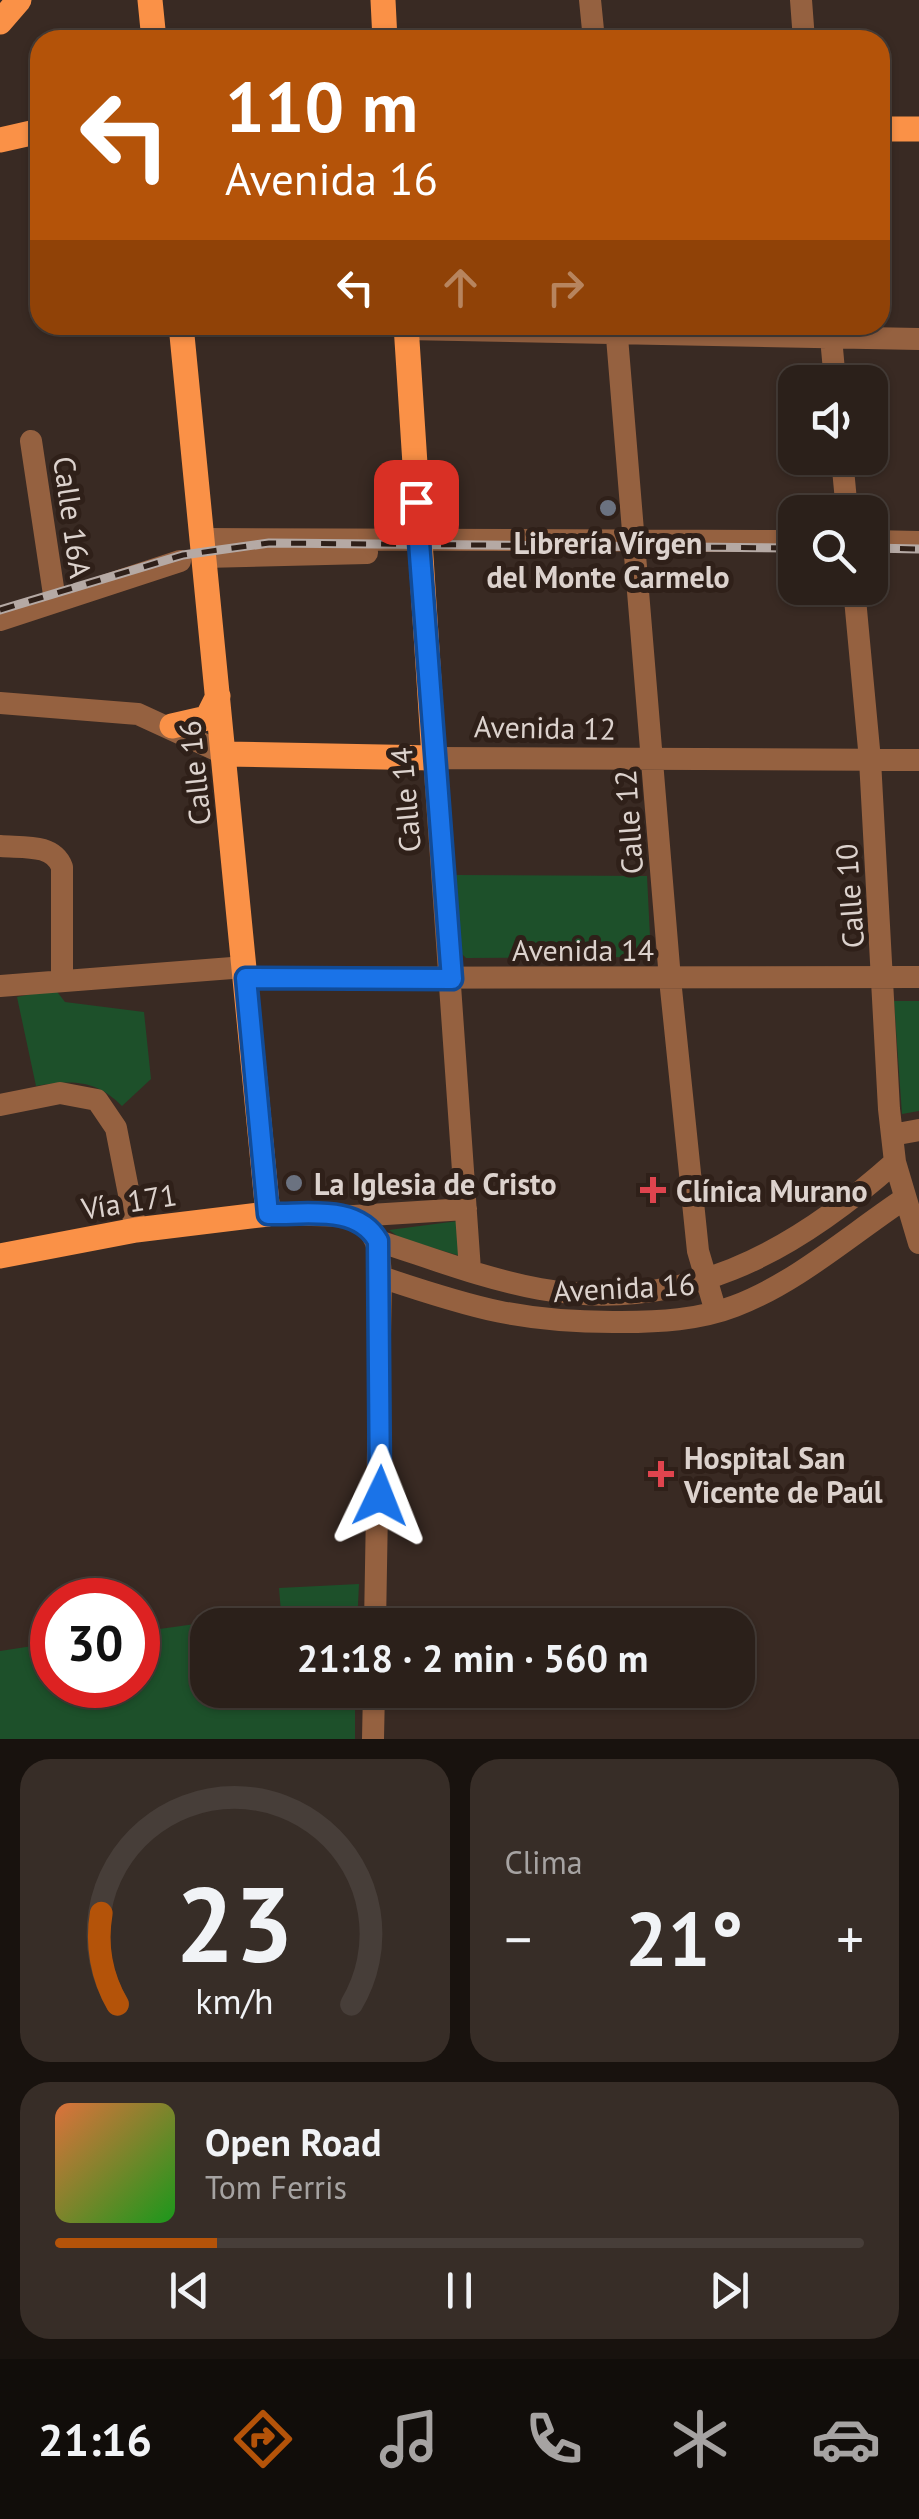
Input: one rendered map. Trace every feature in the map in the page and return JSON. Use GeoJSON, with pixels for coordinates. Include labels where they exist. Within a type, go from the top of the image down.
{"type":"FeatureCollection","features":[{"type":"Feature","properties":{"kind":"main road"},"geometry":{"type":"LineString","coordinates":[[0,22],[19,0]]}},
{"type":"Feature","properties":{"kind":"main road"},"geometry":{"type":"LineString","coordinates":[[150,0],[153,30]]}},
{"type":"Feature","properties":{"kind":"main road"},"geometry":{"type":"LineString","coordinates":[[383,0],[384,30]]}},
{"type":"Feature","properties":{"kind":"main road"},"geometry":{"type":"LineString","coordinates":[[890,129],[919,129]]}},
{"type":"Feature","properties":{"kind":"main road"},"geometry":{"type":"LineString","coordinates":[[0,140],[30,133]]}},
{"type":"Feature","properties":{"kind":"main road","name":"Calle 16"},"geometry":{"type":"LineString","coordinates":[[183,335],[195,552],[225,754],[268,1214]]}},
{"type":"Feature","properties":{"kind":"main road","name":"Calle 14"},"geometry":{"type":"LineString","coordinates":[[407,335],[434,758]]}},
{"type":"Feature","properties":{"kind":"main road"},"geometry":{"type":"LineString","coordinates":[[172,726],[207,718],[218,696]]}},
{"type":"Feature","properties":{"kind":"main road","name":"Avenida 12"},"geometry":{"type":"LineString","coordinates":[[225,754],[434,758]]}},
{"type":"Feature","properties":{"kind":"main road","name":"Vía 171"},"geometry":{"type":"LineString","coordinates":[[0,1256],[136,1230],[268,1214]]}},
{"type":"Feature","properties":{"kind":"street"},"geometry":{"type":"LineString","coordinates":[[590,0],[593,30]]}},
{"type":"Feature","properties":{"kind":"street"},"geometry":{"type":"LineString","coordinates":[[801,0],[803,30]]}},
{"type":"Feature","properties":{"kind":"street","name":"Calle 12"},"geometry":{"type":"LineString","coordinates":[[617,335],[670,979],[705,1283],[716,1312]]}},
{"type":"Feature","properties":{"kind":"street"},"geometry":{"type":"LineString","coordinates":[[830,335],[833,365]]}},
{"type":"Feature","properties":{"kind":"street"},"geometry":{"type":"LineString","coordinates":[[868,335],[919,339]]}},
{"type":"Feature","properties":{"kind":"street","name":"Calle 16A"},"geometry":{"type":"LineString","coordinates":[[31,441],[55,601]]}},
{"type":"Feature","properties":{"kind":"street"},"geometry":{"type":"LineString","coordinates":[[0,620],[195,552],[420,544],[778,541]]}},
{"type":"Feature","properties":{"kind":"street"},"geometry":{"type":"LineString","coordinates":[[888,542],[919,542]]}},
{"type":"Feature","properties":{"kind":"street"},"geometry":{"type":"LineString","coordinates":[[634,545],[778,553]]}},
{"type":"Feature","properties":{"kind":"street"},"geometry":{"type":"LineString","coordinates":[[888,555],[919,556]]}},
{"type":"Feature","properties":{"kind":"street","name":"Calle 10"},"geometry":{"type":"LineString","coordinates":[[856,605],[870,760],[892,1135],[904,1199],[919,1243]]}},
{"type":"Feature","properties":{"kind":"street","name":"Avenida 12"},"geometry":{"type":"LineString","coordinates":[[0,702],[125,712],[172,726],[225,754]]}},
{"type":"Feature","properties":{"kind":"street","name":"Avenida 12"},"geometry":{"type":"LineString","coordinates":[[434,758],[919,760]]}},
{"type":"Feature","properties":{"kind":"street","name":"Calle 14"},"geometry":{"type":"LineString","coordinates":[[434,758],[470,1270]]}},
{"type":"Feature","properties":{"kind":"street"},"geometry":{"type":"LineString","coordinates":[[0,846],[48,850],[58,856],[62,868],[62,980]]}},
{"type":"Feature","properties":{"kind":"street","name":"Avenida 14"},"geometry":{"type":"LineString","coordinates":[[0,986],[246,973],[452,979],[919,978]]}},
{"type":"Feature","properties":{"kind":"street"},"geometry":{"type":"LineString","coordinates":[[0,1105],[60,1093],[97,1100],[116,1128],[136,1230]]}},
{"type":"Feature","properties":{"kind":"street"},"geometry":{"type":"LineString","coordinates":[[892,1135],[919,1130]]}},
{"type":"Feature","properties":{"kind":"street","name":"Avenida 16"},"geometry":{"type":"LineString","coordinates":[[378,1241],[511,1283],[572,1293],[651,1291],[705,1283],[798,1236],[850,1202],[895,1162]]}},
{"type":"Feature","properties":{"kind":"street","name":"Avenida 16"},"geometry":{"type":"LineString","coordinates":[[382,1277],[470,1307],[550,1323],[652,1322],[738,1305],[823,1256],[904,1199]]}},
{"type":"Feature","properties":{"kind":"street"},"geometry":{"type":"LineString","coordinates":[[268,1214],[354,1216],[466,1209]]}},
{"type":"Feature","properties":{"kind":"street"},"geometry":{"type":"LineString","coordinates":[[354,1216],[370,1228],[378,1241],[382,1277],[376,1608]]}},
{"type":"Feature","properties":{"kind":"street"},"geometry":{"type":"LineString","coordinates":[[372,1739],[373,1708]]}},
{"type":"Feature","properties":{"kind":"green space"},"geometry":{"type":"Polygon","coordinates":[[[454,875],[647,876],[651,957],[466,958],[460,952],[454,875]]]}},
{"type":"Feature","properties":{"kind":"green space"},"geometry":{"type":"Polygon","coordinates":[[[55,989],[65,1002],[144,1012],[151,1079],[122,1106],[92,1086],[36,1086],[17,997],[55,989]]]}},
{"type":"Feature","properties":{"kind":"green space"},"geometry":{"type":"Polygon","coordinates":[[[894,1001],[919,1001],[919,1111],[902,1114],[894,1001]]]}},
{"type":"Feature","properties":{"kind":"green space"},"geometry":{"type":"Polygon","coordinates":[[[458,1221],[460,1256],[400,1238],[389,1230],[458,1221]]]}},
{"type":"Feature","properties":{"kind":"green space"},"geometry":{"type":"Polygon","coordinates":[[[359,1584],[358,1608],[281,1608],[279,1588],[359,1584]]]}},
{"type":"Feature","properties":{"kind":"green space"},"geometry":{"type":"Polygon","coordinates":[[[190,1625],[190,1708],[355,1708],[355,1739],[0,1739],[0,1651],[30,1646],[30,1708],[160,1708],[160,1629],[190,1625]]]}},
{"type":"Feature","properties":{"kind":"railway"},"geometry":{"type":"LineString","coordinates":[[0,610],[183,555],[269,543],[778,548]]}},
{"type":"Feature","properties":{"kind":"railway"},"geometry":{"type":"LineString","coordinates":[[888,548],[919,549]]}},
{"type":"Feature","properties":{"kind":"place","name":"Librería Vírgen del Monte Carmelo"},"geometry":{"type":"Point","coordinates":[608,508]}},
{"type":"Feature","properties":{"kind":"place","name":"La Iglesia de Cristo"},"geometry":{"type":"Point","coordinates":[294,1183]}},
{"type":"Feature","properties":{"kind":"place","name":"Clínica Murano"},"geometry":{"type":"Point","coordinates":[653,1190]}},
{"type":"Feature","properties":{"kind":"place","name":"Hospital San Vicente de Paúl"},"geometry":{"type":"Point","coordinates":[661,1474]}},
{"type":"Feature","properties":{"kind":"route"},"geometry":{"type":"LineString","coordinates":[[380,1496],[382,1277],[378,1241],[370,1228],[354,1216],[268,1214],[246,978],[452,979],[416,502]]}}]}
